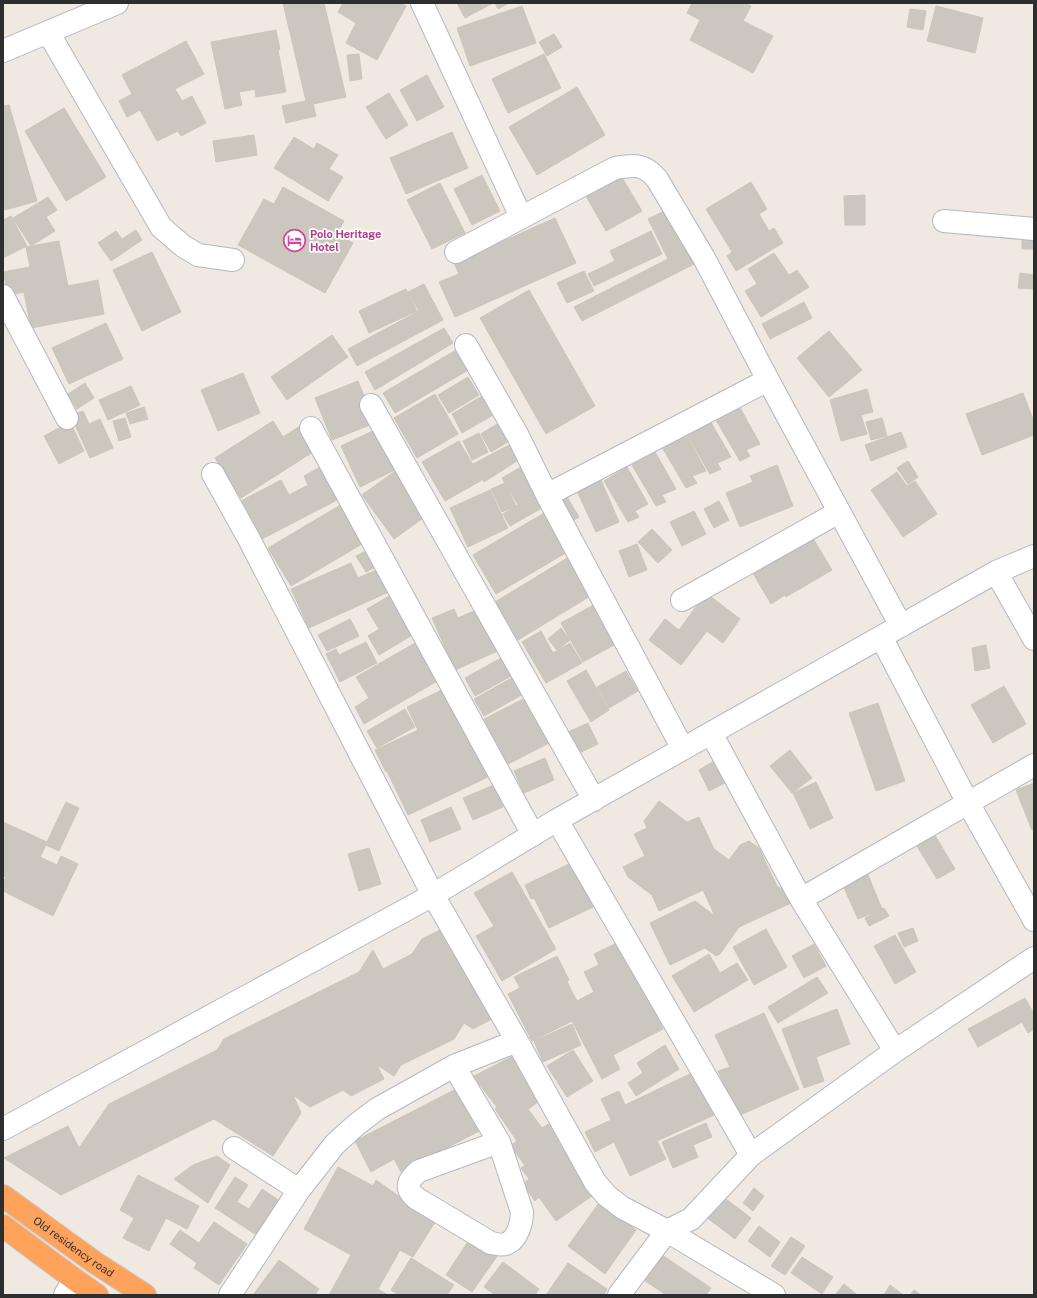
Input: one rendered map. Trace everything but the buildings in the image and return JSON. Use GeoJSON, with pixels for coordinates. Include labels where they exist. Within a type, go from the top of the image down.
{"type":"FeatureCollection","features":[{"type":"Feature","properties":{"kind":"highway","name":"Old residency road"},"geometry":{"type":"LineString","coordinates":[[3,1196],[94,1262],[145,1295]]}},
{"type":"Feature","properties":{"kind":"highway"},"geometry":{"type":"LineString","coordinates":[[3,1226],[69,1287],[97,1295]]}},
{"type":"Feature","properties":{"kind":"street"},"geometry":{"type":"LineString","coordinates":[[3,51],[117,3]]}},
{"type":"Feature","properties":{"kind":"street"},"geometry":{"type":"LineString","coordinates":[[422,3],[521,217]]}},
{"type":"Feature","properties":{"kind":"street"},"geometry":{"type":"LineString","coordinates":[[48,32],[161,227],[182,246],[198,255],[233,260]]}},
{"type":"Feature","properties":{"kind":"street"},"geometry":{"type":"LineString","coordinates":[[456,252],[615,168],[640,166],[651,172],[657,179],[704,258],[901,626]]}},
{"type":"Feature","properties":{"kind":"street"},"geometry":{"type":"LineString","coordinates":[[944,221],[1034,229]]}},
{"type":"Feature","properties":{"kind":"street"},"geometry":{"type":"LineString","coordinates":[[3,296],[67,418]]}},
{"type":"Feature","properties":{"kind":"street"},"geometry":{"type":"LineString","coordinates":[[466,345],[518,436],[547,495],[683,749]]}},
{"type":"Feature","properties":{"kind":"street"},"geometry":{"type":"LineString","coordinates":[[547,495],[768,380]]}},
{"type":"Feature","properties":{"kind":"street"},"geometry":{"type":"LineString","coordinates":[[371,405],[594,800]]}},
{"type":"Feature","properties":{"kind":"street"},"geometry":{"type":"LineString","coordinates":[[311,428],[533,835]]}},
{"type":"Feature","properties":{"kind":"street"},"geometry":{"type":"LineString","coordinates":[[213,474],[249,539],[433,895],[517,1041],[595,1182],[607,1196],[623,1208],[667,1231],[774,1295]]}},
{"type":"Feature","properties":{"kind":"street"},"geometry":{"type":"LineString","coordinates":[[682,600],[839,512]]}},
{"type":"Feature","properties":{"kind":"street"},"geometry":{"type":"LineString","coordinates":[[3,1129],[433,895],[557,820],[996,572],[1034,556]]}},
{"type":"Feature","properties":{"kind":"street"},"geometry":{"type":"LineString","coordinates":[[996,572],[1034,639]]}},
{"type":"Feature","properties":{"kind":"street"},"geometry":{"type":"LineString","coordinates":[[881,637],[968,803],[1034,920]]}},
{"type":"Feature","properties":{"kind":"street"},"geometry":{"type":"LineString","coordinates":[[711,733],[801,899],[895,1051]]}},
{"type":"Feature","properties":{"kind":"street"},"geometry":{"type":"LineString","coordinates":[[801,899],[1034,765]]}},
{"type":"Feature","properties":{"kind":"street"},"geometry":{"type":"LineString","coordinates":[[557,820],[751,1155]]}},
{"type":"Feature","properties":{"kind":"street"},"geometry":{"type":"LineString","coordinates":[[619,1295],[667,1231],[691,1219],[751,1155],[895,1051],[1034,958]]}},
{"type":"Feature","properties":{"kind":"street"},"geometry":{"type":"LineString","coordinates":[[230,1295],[299,1190],[335,1144],[356,1125],[377,1109],[454,1066],[517,1041]]}},
{"type":"Feature","properties":{"kind":"street"},"geometry":{"type":"LineString","coordinates":[[454,1066],[499,1142],[522,1212],[522,1222],[515,1237],[507,1244],[492,1243],[416,1198],[408,1189],[409,1182],[419,1172],[499,1142]]}},
{"type":"Feature","properties":{"kind":"street"},"geometry":{"type":"LineString","coordinates":[[234,1148],[299,1190]]}},
{"type":"Feature","properties":{"kind":"place","name":"Polo Heritage Hotel"},"geometry":{"type":"Point","coordinates":[294,240]}}]}
